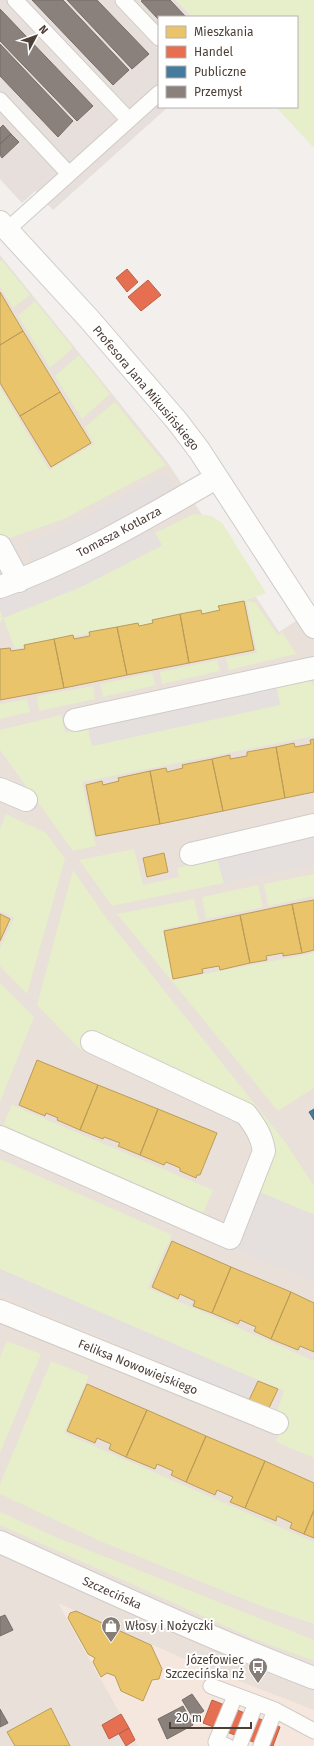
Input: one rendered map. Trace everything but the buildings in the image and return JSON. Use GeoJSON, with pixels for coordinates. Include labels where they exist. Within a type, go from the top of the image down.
{"type":"FeatureCollection","features":[{"type":"Feature","properties":{"kind":"street","name":"Profesora Jana Mikusińskiego"},"geometry":{"type":"LineString","coordinates":[[4,226],[79,308],[177,421],[199,450],[314,627]]}},
{"type":"Feature","properties":{"kind":"street","name":"Tomasza Kotlarza"},"geometry":{"type":"LineString","coordinates":[[0,546],[10,584],[95,547],[216,478]]}},
{"type":"Feature","properties":{"kind":"street"},"geometry":{"type":"LineString","coordinates":[[75,720],[314,668]]}},
{"type":"Feature","properties":{"kind":"street"},"geometry":{"type":"LineString","coordinates":[[0,789],[26,800]]}},
{"type":"Feature","properties":{"kind":"street"},"geometry":{"type":"LineString","coordinates":[[191,854],[314,824]]}},
{"type":"Feature","properties":{"kind":"street"},"geometry":{"type":"LineString","coordinates":[[0,1137],[230,1238],[264,1151],[262,1138],[256,1127],[246,1114],[92,1042]]}},
{"type":"Feature","properties":{"kind":"street","name":"Feliksa Nowowiejskiego"},"geometry":{"type":"LineString","coordinates":[[0,1311],[277,1424]]}},
{"type":"Feature","properties":{"kind":"street","name":"Szczecińska"},"geometry":{"type":"LineString","coordinates":[[0,1542],[185,1626],[314,1678]]}},
{"type":"Feature","properties":{"kind":"lane"},"geometry":{"type":"LineString","coordinates":[[15,0],[129,120]]}},
{"type":"Feature","properties":{"kind":"lane"},"geometry":{"type":"LineString","coordinates":[[123,0],[158,37]]}},
{"type":"Feature","properties":{"kind":"lane"},"geometry":{"type":"LineString","coordinates":[[4,226],[69,174],[158,94]]}},
{"type":"Feature","properties":{"kind":"lane"},"geometry":{"type":"LineString","coordinates":[[0,100],[69,174]]}},
{"type":"Feature","properties":{"kind":"lane"},"geometry":{"type":"LineString","coordinates":[[212,1686],[275,1710],[314,1731]]}},
{"type":"Feature","properties":{"kind":"lane"},"geometry":{"type":"LineString","coordinates":[[227,1746],[216,1742],[235,1696]]}},
{"type":"Feature","properties":{"kind":"lane"},"geometry":{"type":"LineString","coordinates":[[239,1746],[256,1703]]}},
{"type":"Feature","properties":{"kind":"lane"},"geometry":{"type":"LineString","coordinates":[[261,1746],[275,1710]]}},
{"type":"Feature","properties":{"kind":"shaded area"},"geometry":{"type":"Polygon","coordinates":[[[0,0],[176,0],[191,16],[158,16],[158,108],[167,108],[53,210],[35,191],[22,203],[0,179],[0,0]]]}},
{"type":"Feature","properties":{"kind":"shaded area"},"geometry":{"type":"Polygon","coordinates":[[[0,255],[168,463],[279,632],[314,609],[314,1746],[0,1746],[0,255]]]}},
{"type":"Feature","properties":{"kind":"shaded area"},"geometry":{"type":"Polygon","coordinates":[[[166,473],[176,490],[78,543],[32,562],[25,543],[68,526],[166,473]]]}},
{"type":"Feature","properties":{"kind":"shaded area"},"geometry":{"type":"Polygon","coordinates":[[[152,528],[162,545],[83,586],[3,618],[0,610],[0,595],[74,568],[152,528]]]}},
{"type":"Feature","properties":{"kind":"shaded area"},"geometry":{"type":"Polygon","coordinates":[[[276,686],[280,705],[92,746],[88,728],[276,686]]]}},
{"type":"Feature","properties":{"kind":"shaded area"},"geometry":{"type":"Polygon","coordinates":[[[314,837],[314,864],[224,883],[217,858],[314,837]]]}},
{"type":"Feature","properties":{"kind":"shaded area"},"geometry":{"type":"Polygon","coordinates":[[[257,1191],[314,1215],[314,1282],[233,1248],[257,1191]]]}},
{"type":"Feature","properties":{"kind":"shaded area"},"geometry":{"type":"Polygon","coordinates":[[[0,1269],[258,1381],[249,1400],[0,1292],[0,1269]]]}},
{"type":"Feature","properties":{"kind":"shaded area"},"geometry":{"type":"Polygon","coordinates":[[[58,1603],[203,1667],[314,1710],[314,1746],[138,1746],[58,1603]]]}},
{"type":"Feature","properties":{"kind":"green space"},"geometry":{"type":"Polygon","coordinates":[[[176,0],[314,0],[314,148],[277,108],[298,108],[298,16],[191,16],[176,0]]]}},
{"type":"Feature","properties":{"kind":"green space"},"geometry":{"type":"Polygon","coordinates":[[[2,260],[30,295],[13,308],[0,287],[0,261],[2,260]]]}},
{"type":"Feature","properties":{"kind":"green space"},"geometry":{"type":"Polygon","coordinates":[[[35,301],[73,348],[50,368],[18,316],[35,301]]]}},
{"type":"Feature","properties":{"kind":"green space"},"geometry":{"type":"Polygon","coordinates":[[[79,355],[110,394],[82,419],[55,376],[79,355]]]}},
{"type":"Feature","properties":{"kind":"green space"},"geometry":{"type":"Polygon","coordinates":[[[0,387],[49,470],[94,444],[85,427],[115,402],[166,465],[64,519],[4,540],[0,533],[0,387]]]}},
{"type":"Feature","properties":{"kind":"green space"},"geometry":{"type":"Polygon","coordinates":[[[193,514],[211,516],[222,523],[266,593],[244,601],[218,606],[220,610],[202,614],[201,610],[153,620],[153,623],[139,626],[138,623],[15,649],[3,618],[83,586],[161,546],[155,533],[193,514]]]}},
{"type":"Feature","properties":{"kind":"green space"},"geometry":{"type":"Polygon","coordinates":[[[246,601],[255,602],[278,635],[282,632],[296,654],[229,670],[226,658],[257,653],[246,601]]]}},
{"type":"Feature","properties":{"kind":"green space"},"geometry":{"type":"Polygon","coordinates":[[[0,610],[3,618],[0,623],[0,610]]]}},
{"type":"Feature","properties":{"kind":"green space"},"geometry":{"type":"Polygon","coordinates":[[[217,660],[220,671],[162,684],[160,672],[217,660]]]}},
{"type":"Feature","properties":{"kind":"green space"},"geometry":{"type":"Polygon","coordinates":[[[152,673],[156,685],[103,697],[100,684],[152,673]]]}},
{"type":"Feature","properties":{"kind":"green space"},"geometry":{"type":"Polygon","coordinates":[[[308,677],[314,686],[314,736],[82,782],[96,846],[73,851],[0,750],[0,730],[61,715],[65,732],[88,728],[92,746],[280,704],[276,686],[308,677]]]}},
{"type":"Feature","properties":{"kind":"green space"},"geometry":{"type":"Polygon","coordinates":[[[93,686],[95,699],[39,711],[37,696],[93,686]]]}},
{"type":"Feature","properties":{"kind":"green space"},"geometry":{"type":"Polygon","coordinates":[[[27,699],[30,712],[0,719],[0,704],[27,699]]]}},
{"type":"Feature","properties":{"kind":"green space"},"geometry":{"type":"Polygon","coordinates":[[[6,814],[46,833],[65,859],[27,994],[0,966],[0,948],[14,918],[0,911],[0,829],[6,814]]]}},
{"type":"Feature","properties":{"kind":"green space"},"geometry":{"type":"Polygon","coordinates":[[[134,849],[143,885],[179,877],[177,868],[217,858],[224,883],[112,906],[79,860],[134,849]]]}},
{"type":"Feature","properties":{"kind":"green space"},"geometry":{"type":"Polygon","coordinates":[[[73,870],[107,919],[286,1143],[314,1186],[314,1215],[257,1191],[268,1139],[88,1034],[81,1050],[37,1005],[73,870]]]}},
{"type":"Feature","properties":{"kind":"green space"},"geometry":{"type":"Polygon","coordinates":[[[314,874],[314,896],[268,906],[264,884],[314,874]]]}},
{"type":"Feature","properties":{"kind":"green space"},"geometry":{"type":"Polygon","coordinates":[[[258,885],[263,907],[206,919],[202,897],[258,885]]]}},
{"type":"Feature","properties":{"kind":"green space"},"geometry":{"type":"Polygon","coordinates":[[[194,899],[199,922],[163,929],[173,980],[314,953],[314,1088],[278,1111],[117,914],[194,899]]]}},
{"type":"Feature","properties":{"kind":"green space"},"geometry":{"type":"Polygon","coordinates":[[[0,983],[34,1017],[0,1102],[0,983]]]}},
{"type":"Feature","properties":{"kind":"green space"},"geometry":{"type":"Polygon","coordinates":[[[12,1105],[213,1190],[200,1221],[0,1132],[12,1105]]]}},
{"type":"Feature","properties":{"kind":"green space"},"geometry":{"type":"Polygon","coordinates":[[[0,1159],[172,1235],[148,1288],[314,1361],[314,1458],[276,1442],[285,1419],[276,1414],[284,1391],[0,1269],[0,1159]]]}},
{"type":"Feature","properties":{"kind":"green space"},"geometry":{"type":"Polygon","coordinates":[[[7,1341],[41,1354],[0,1453],[0,1357],[7,1341]]]}},
{"type":"Feature","properties":{"kind":"green space"},"geometry":{"type":"Polygon","coordinates":[[[51,1361],[89,1376],[64,1433],[314,1542],[314,1624],[261,1606],[100,1541],[0,1494],[0,1484],[51,1361]]]}},
{"type":"Feature","properties":{"kind":"green space"},"geometry":{"type":"Polygon","coordinates":[[[0,1512],[58,1538],[314,1640],[314,1661],[254,1639],[0,1525],[0,1512]]]}},
{"type":"Feature","properties":{"kind":"place","name":"Włosy i Nożyczki"},"geometry":{"type":"Point","coordinates":[111,1643]}},
{"type":"Feature","properties":{"kind":"place","name":"Józefowiec Szczecińska nż"},"geometry":{"type":"Point","coordinates":[258,1684]}}]}
